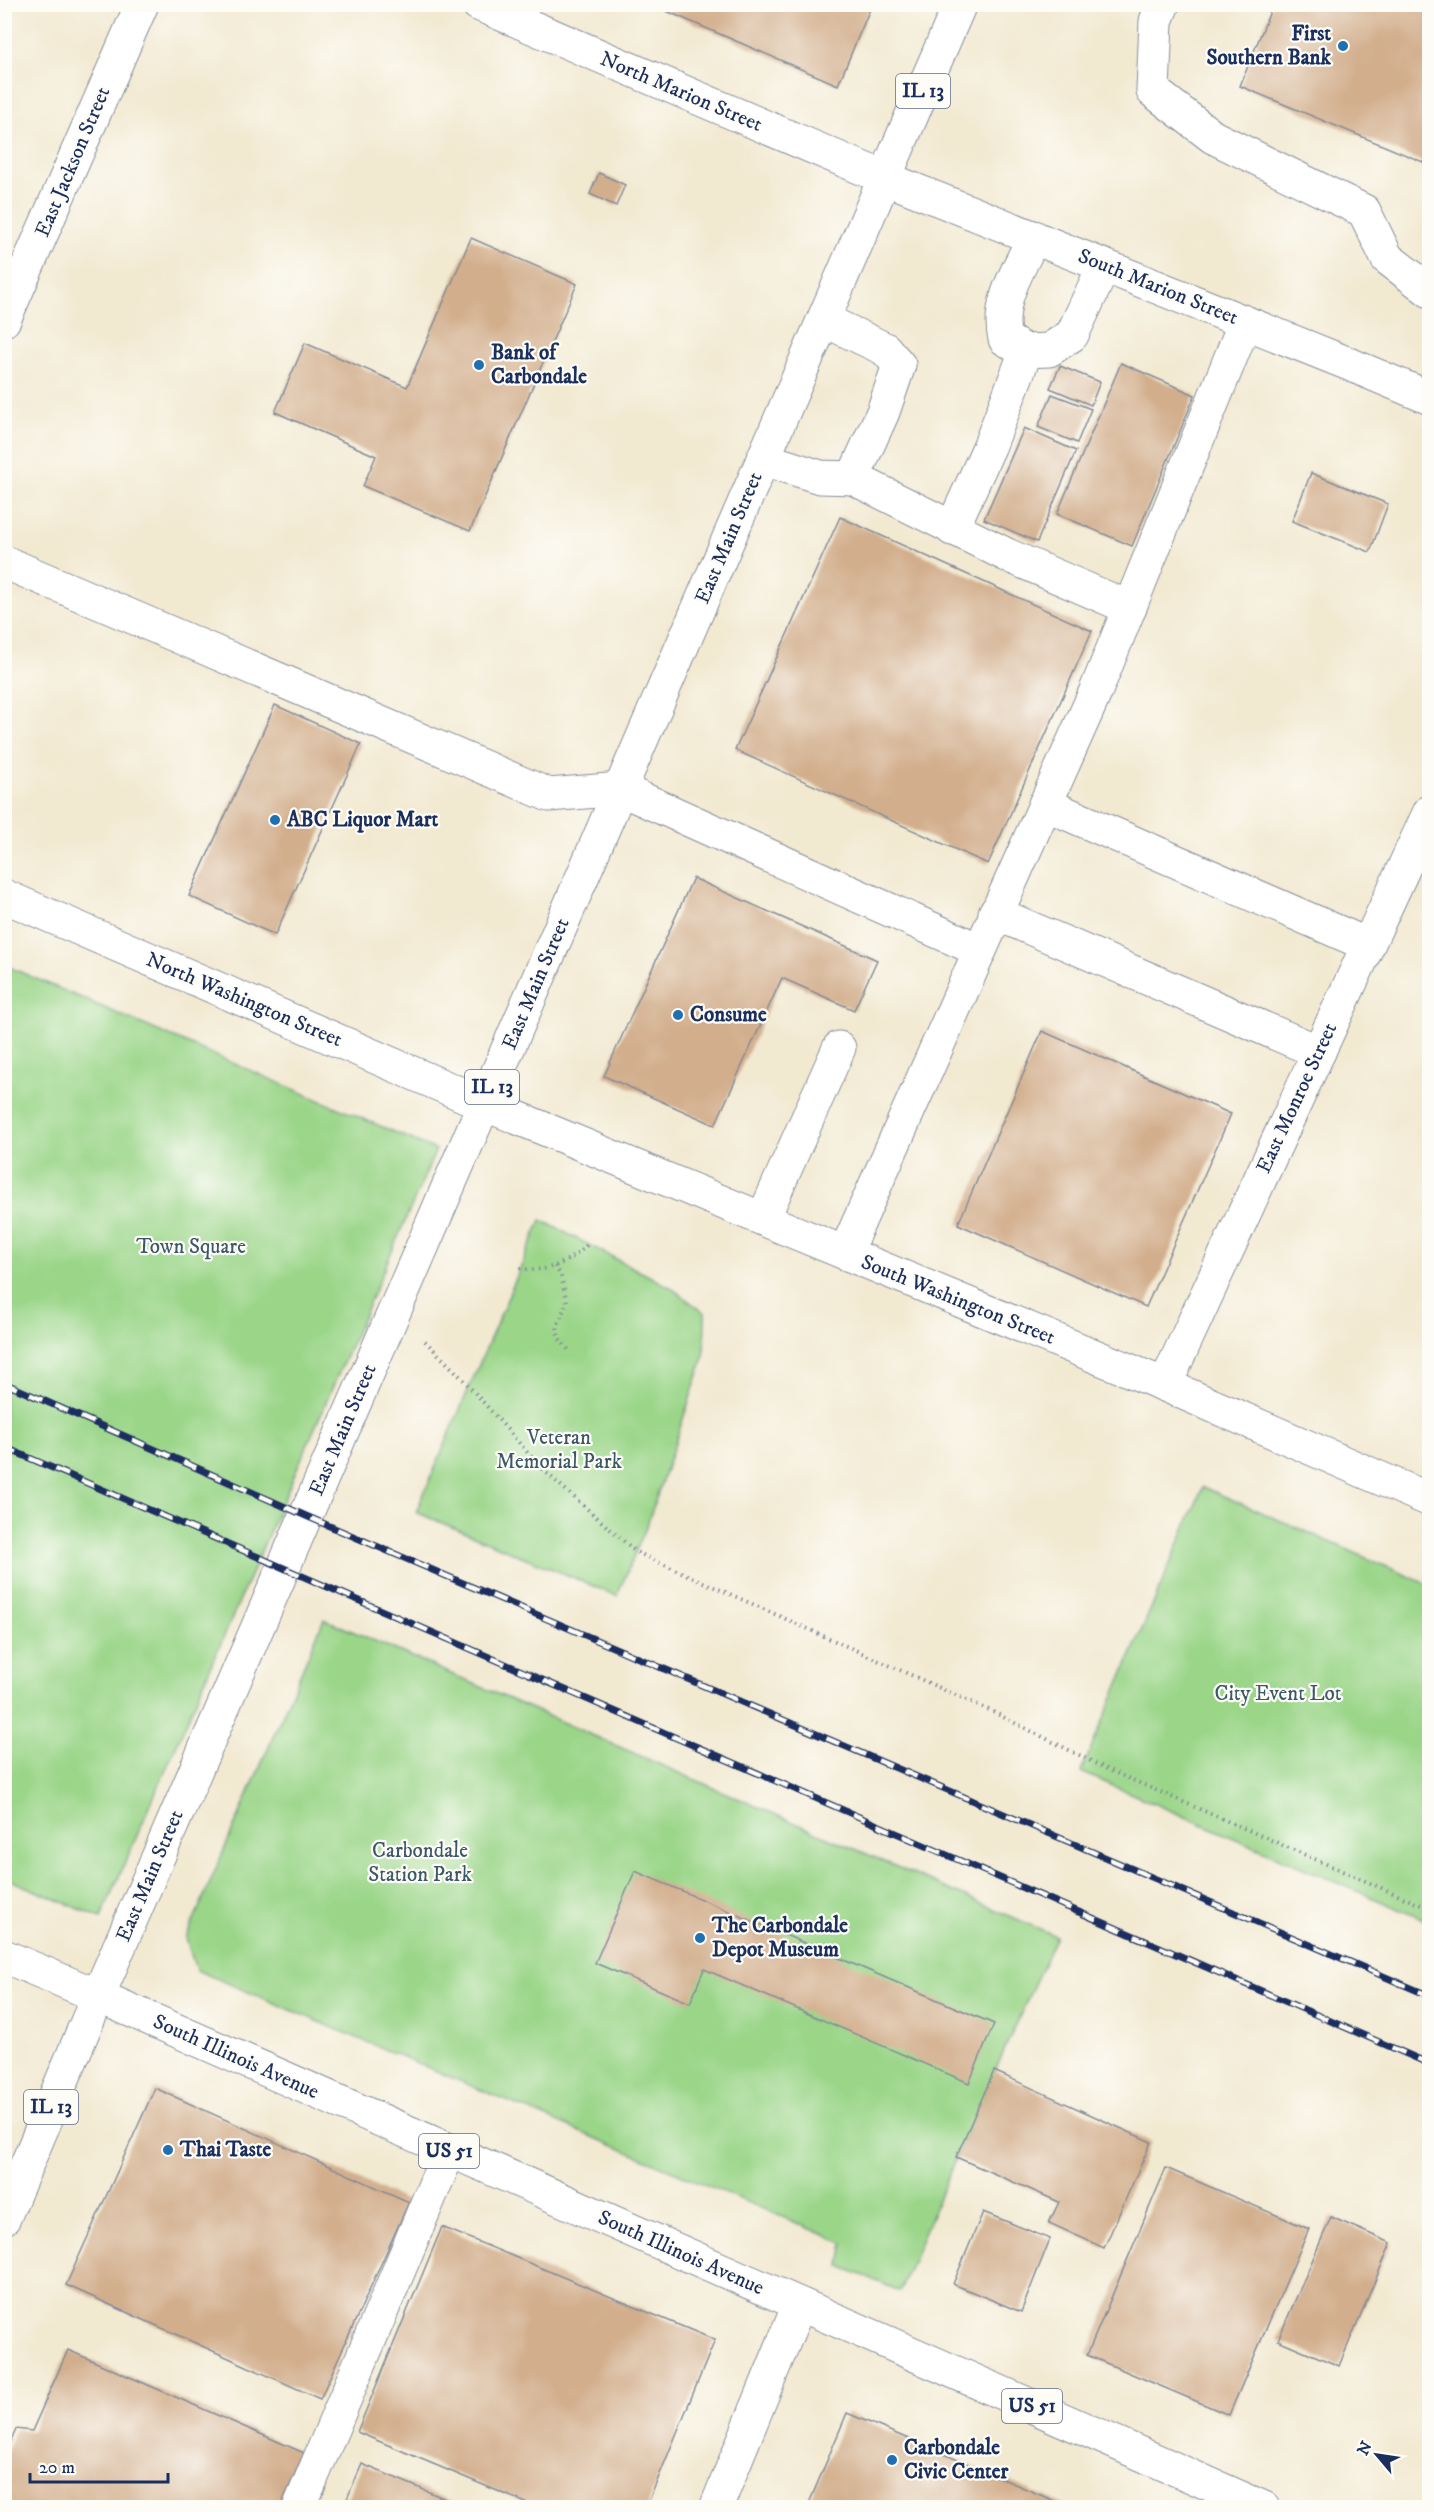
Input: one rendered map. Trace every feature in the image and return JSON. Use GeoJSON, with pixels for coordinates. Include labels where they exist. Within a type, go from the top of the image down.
{"type":"FeatureCollection","features":[{"type":"Feature","properties":{"kind":"main road","name":"East Jackson Street"},"geometry":{"type":"LineString","coordinates":[[4,320],[142,4]]}},
{"type":"Feature","properties":{"kind":"main road","name":"North Marion Street"},"geometry":{"type":"LineString","coordinates":[[478,4],[536,16],[885,178]]}},
{"type":"Feature","properties":{"kind":"main road","name":"East Main Street"},"geometry":{"type":"LineString","coordinates":[[98,1996],[960,4]]}},
{"type":"Feature","properties":{"kind":"main road"},"geometry":{"type":"LineString","coordinates":[[1163,4],[1156,21],[1153,91],[1213,137],[1364,211],[1388,258],[1430,291]]}},
{"type":"Feature","properties":{"kind":"main road","name":"South Marion Street"},"geometry":{"type":"LineString","coordinates":[[885,178],[1430,398]]}},
{"type":"Feature","properties":{"kind":"main road"},"geometry":{"type":"LineString","coordinates":[[1034,237],[1004,303],[1001,323],[1005,339],[1026,351],[1049,350],[1072,334],[1104,266]]}},
{"type":"Feature","properties":{"kind":"main road"},"geometry":{"type":"LineString","coordinates":[[824,320],[885,349],[898,365],[883,412],[853,478]]}},
{"type":"Feature","properties":{"kind":"main road"},"geometry":{"type":"LineString","coordinates":[[845,1253],[1095,693],[1245,322]]}},
{"type":"Feature","properties":{"kind":"main road"},"geometry":{"type":"LineString","coordinates":[[952,529],[990,445],[1026,351]]}},
{"type":"Feature","properties":{"kind":"main road"},"geometry":{"type":"LineString","coordinates":[[764,459],[820,477],[853,478],[952,529],[1130,608]]}},
{"type":"Feature","properties":{"kind":"main road"},"geometry":{"type":"LineString","coordinates":[[4,562],[549,795],[620,789],[979,950]]}},
{"type":"Feature","properties":{"kind":"main road"},"geometry":{"type":"LineString","coordinates":[[1045,804],[1368,945]]}},
{"type":"Feature","properties":{"kind":"main road","name":"East Monroe Street"},"geometry":{"type":"LineString","coordinates":[[1166,1385],[1430,812]]}},
{"type":"Feature","properties":{"kind":"main road","name":"North Washington Street"},"geometry":{"type":"LineString","coordinates":[[4,896],[484,1104]]}},
{"type":"Feature","properties":{"kind":"main road"},"geometry":{"type":"LineString","coordinates":[[995,913],[1319,1052]]}},
{"type":"Feature","properties":{"kind":"main road"},"geometry":{"type":"LineString","coordinates":[[763,1220],[839,1048]]}},
{"type":"Feature","properties":{"kind":"main road","name":"South Washington Street"},"geometry":{"type":"LineString","coordinates":[[484,1104],[1166,1385],[1430,1500]]}},
{"type":"Feature","properties":{"kind":"main road","name":"US 51"},"geometry":{"type":"LineString","coordinates":[[4,1956],[98,1996]]}},
{"type":"Feature","properties":{"kind":"main road","name":"South Illinois Avenue"},"geometry":{"type":"LineString","coordinates":[[98,1996],[1264,2508]]}},
{"type":"Feature","properties":{"kind":"main road","name":"IL 13"},"geometry":{"type":"LineString","coordinates":[[4,2218],[98,1996]]}},
{"type":"Feature","properties":{"kind":"main road"},"geometry":{"type":"LineString","coordinates":[[299,2508],[449,2151]]}},
{"type":"Feature","properties":{"kind":"main road"},"geometry":{"type":"LineString","coordinates":[[716,2508],[799,2305]]}},
{"type":"Feature","properties":{"kind":"path"},"geometry":{"type":"LineString","coordinates":[[520,1268],[533,1271],[555,1266],[579,1253],[588,1244]]}},
{"type":"Feature","properties":{"kind":"path"},"geometry":{"type":"LineString","coordinates":[[555,1266],[561,1276],[567,1302],[557,1326],[558,1337],[571,1353]]}},
{"type":"Feature","properties":{"kind":"path"},"geometry":{"type":"LineString","coordinates":[[461,1377],[542,1469],[636,1552],[987,1709],[1107,1769],[1430,1909]]}},
{"type":"Feature","properties":{"kind":"green space","name":"Town Square"},"geometry":{"type":"Polygon","coordinates":[[[4,965],[436,1150],[101,1918],[5,1878],[4,965]]]}},
{"type":"Feature","properties":{"kind":"green space","name":"Veteran Memorial Park"},"geometry":{"type":"Polygon","coordinates":[[[541,1220],[670,1287],[705,1313],[704,1357],[647,1525],[617,1596],[416,1512],[541,1220]]]}},
{"type":"Feature","properties":{"kind":"green space","name":"City Event Lot"},"geometry":{"type":"Polygon","coordinates":[[[1203,1487],[1429,1585],[1429,1922],[1081,1772],[1203,1487]]]}},
{"type":"Feature","properties":{"kind":"green space","name":"Carbondale Station Park"},"geometry":{"type":"Polygon","coordinates":[[[324,1619],[1056,1936],[956,2157],[900,2291],[840,2266],[844,2243],[196,1970],[186,1938],[324,1619]]]}},
{"type":"Feature","properties":{"kind":"building"},"geometry":{"type":"Polygon","coordinates":[[[650,4],[872,4],[838,85],[650,4]]]}},
{"type":"Feature","properties":{"kind":"building","name":"First Southern Bank"},"geometry":{"type":"Polygon","coordinates":[[[1273,4],[1430,6],[1430,165],[1240,86],[1273,4]]]}},
{"type":"Feature","properties":{"kind":"building"},"geometry":{"type":"Polygon","coordinates":[[[599,173],[625,185],[616,206],[590,194],[599,173]]]}},
{"type":"Feature","properties":{"kind":"building","name":"Bank of Carbondale"},"geometry":{"type":"Polygon","coordinates":[[[471,238],[577,284],[470,531],[363,486],[376,456],[275,412],[305,343],[407,387],[471,238]]]}},
{"type":"Feature","properties":{"kind":"building"},"geometry":{"type":"Polygon","coordinates":[[[1121,363],[1195,395],[1132,546],[1057,514],[1121,363]]]}},
{"type":"Feature","properties":{"kind":"building"},"geometry":{"type":"Polygon","coordinates":[[[1060,366],[1100,382],[1091,405],[1050,388],[1060,366]]]}},
{"type":"Feature","properties":{"kind":"building"},"geometry":{"type":"Polygon","coordinates":[[[1052,394],[1091,409],[1077,443],[1038,427],[1052,394]]]}},
{"type":"Feature","properties":{"kind":"building"},"geometry":{"type":"Polygon","coordinates":[[[1024,428],[1076,451],[1037,542],[984,519],[1024,428]]]}},
{"type":"Feature","properties":{"kind":"building"},"geometry":{"type":"Polygon","coordinates":[[[1311,473],[1388,504],[1370,552],[1292,521],[1311,473]]]}},
{"type":"Feature","properties":{"kind":"building"},"geometry":{"type":"Polygon","coordinates":[[[840,517],[1092,631],[988,864],[735,750],[840,517]]]}},
{"type":"Feature","properties":{"kind":"building","name":"ABC Liquor Mart"},"geometry":{"type":"Polygon","coordinates":[[[275,705],[361,744],[275,935],[189,896],[275,705]]]}},
{"type":"Feature","properties":{"kind":"building"},"geometry":{"type":"Polygon","coordinates":[[[693,878],[877,960],[854,1010],[782,978],[715,1125],[604,1076],[693,878]]]}},
{"type":"Feature","properties":{"kind":"building"},"geometry":{"type":"Polygon","coordinates":[[[1042,1031],[1231,1114],[1146,1307],[958,1224],[1042,1031]]]}},
{"type":"Feature","properties":{"kind":"building"},"geometry":{"type":"Polygon","coordinates":[[[635,1871],[994,2024],[969,2083],[704,1969],[690,2003],[595,1963],[635,1871]]]}},
{"type":"Feature","properties":{"kind":"building"},"geometry":{"type":"Polygon","coordinates":[[[994,2071],[1151,2142],[1104,2248],[1049,2223],[1059,2202],[956,2157],[994,2071]]]}},
{"type":"Feature","properties":{"kind":"building"},"geometry":{"type":"Polygon","coordinates":[[[155,2088],[409,2202],[320,2399],[66,2285],[155,2088]]]}},
{"type":"Feature","properties":{"kind":"building"},"geometry":{"type":"Polygon","coordinates":[[[1166,2168],[1309,2229],[1229,2415],[1087,2355],[1166,2168]]]}},
{"type":"Feature","properties":{"kind":"building"},"geometry":{"type":"Polygon","coordinates":[[[983,2212],[1050,2239],[1021,2312],[953,2284],[983,2212]]]}},
{"type":"Feature","properties":{"kind":"building"},"geometry":{"type":"Polygon","coordinates":[[[1331,2217],[1391,2243],[1339,2366],[1278,2340],[1331,2217]]]}},
{"type":"Feature","properties":{"kind":"building"},"geometry":{"type":"Polygon","coordinates":[[[442,2227],[715,2340],[646,2508],[538,2508],[357,2432],[442,2227]]]}},
{"type":"Feature","properties":{"kind":"building"},"geometry":{"type":"Polygon","coordinates":[[[68,2350],[304,2453],[280,2508],[4,2508],[4,2455],[16,2429],[32,2431],[68,2350]]]}},
{"type":"Feature","properties":{"kind":"building","name":"Carbondale Civic Center"},"geometry":{"type":"Polygon","coordinates":[[[847,2413],[1069,2507],[1069,2508],[807,2508],[847,2413]]]}},
{"type":"Feature","properties":{"kind":"building"},"geometry":{"type":"Polygon","coordinates":[[[362,2464],[465,2507],[465,2508],[343,2508],[362,2464]]]}},
{"type":"Feature","properties":{"kind":"railway"},"geometry":{"type":"LineString","coordinates":[[4,1383],[306,1516],[1430,1996]]}},
{"type":"Feature","properties":{"kind":"railway"},"geometry":{"type":"LineString","coordinates":[[4,1447],[1430,2064]]}},
{"type":"Feature","properties":{"kind":"place","name":"First Southern Bank"},"geometry":{"type":"Point","coordinates":[1343,46]}},
{"type":"Feature","properties":{"kind":"place","name":"Bank of Carbondale"},"geometry":{"type":"Point","coordinates":[479,365]}},
{"type":"Feature","properties":{"kind":"place","name":"ABC Liquor Mart"},"geometry":{"type":"Point","coordinates":[275,820]}},
{"type":"Feature","properties":{"kind":"place","name":"Consume"},"geometry":{"type":"Point","coordinates":[678,1015]}},
{"type":"Feature","properties":{"kind":"place","name":"The Carbondale Depot Museum"},"geometry":{"type":"Point","coordinates":[700,1938]}},
{"type":"Feature","properties":{"kind":"place","name":"Thai Taste"},"geometry":{"type":"Point","coordinates":[168,2150]}},
{"type":"Feature","properties":{"kind":"place","name":"Carbondale Civic Center"},"geometry":{"type":"Point","coordinates":[892,2460]}}]}
